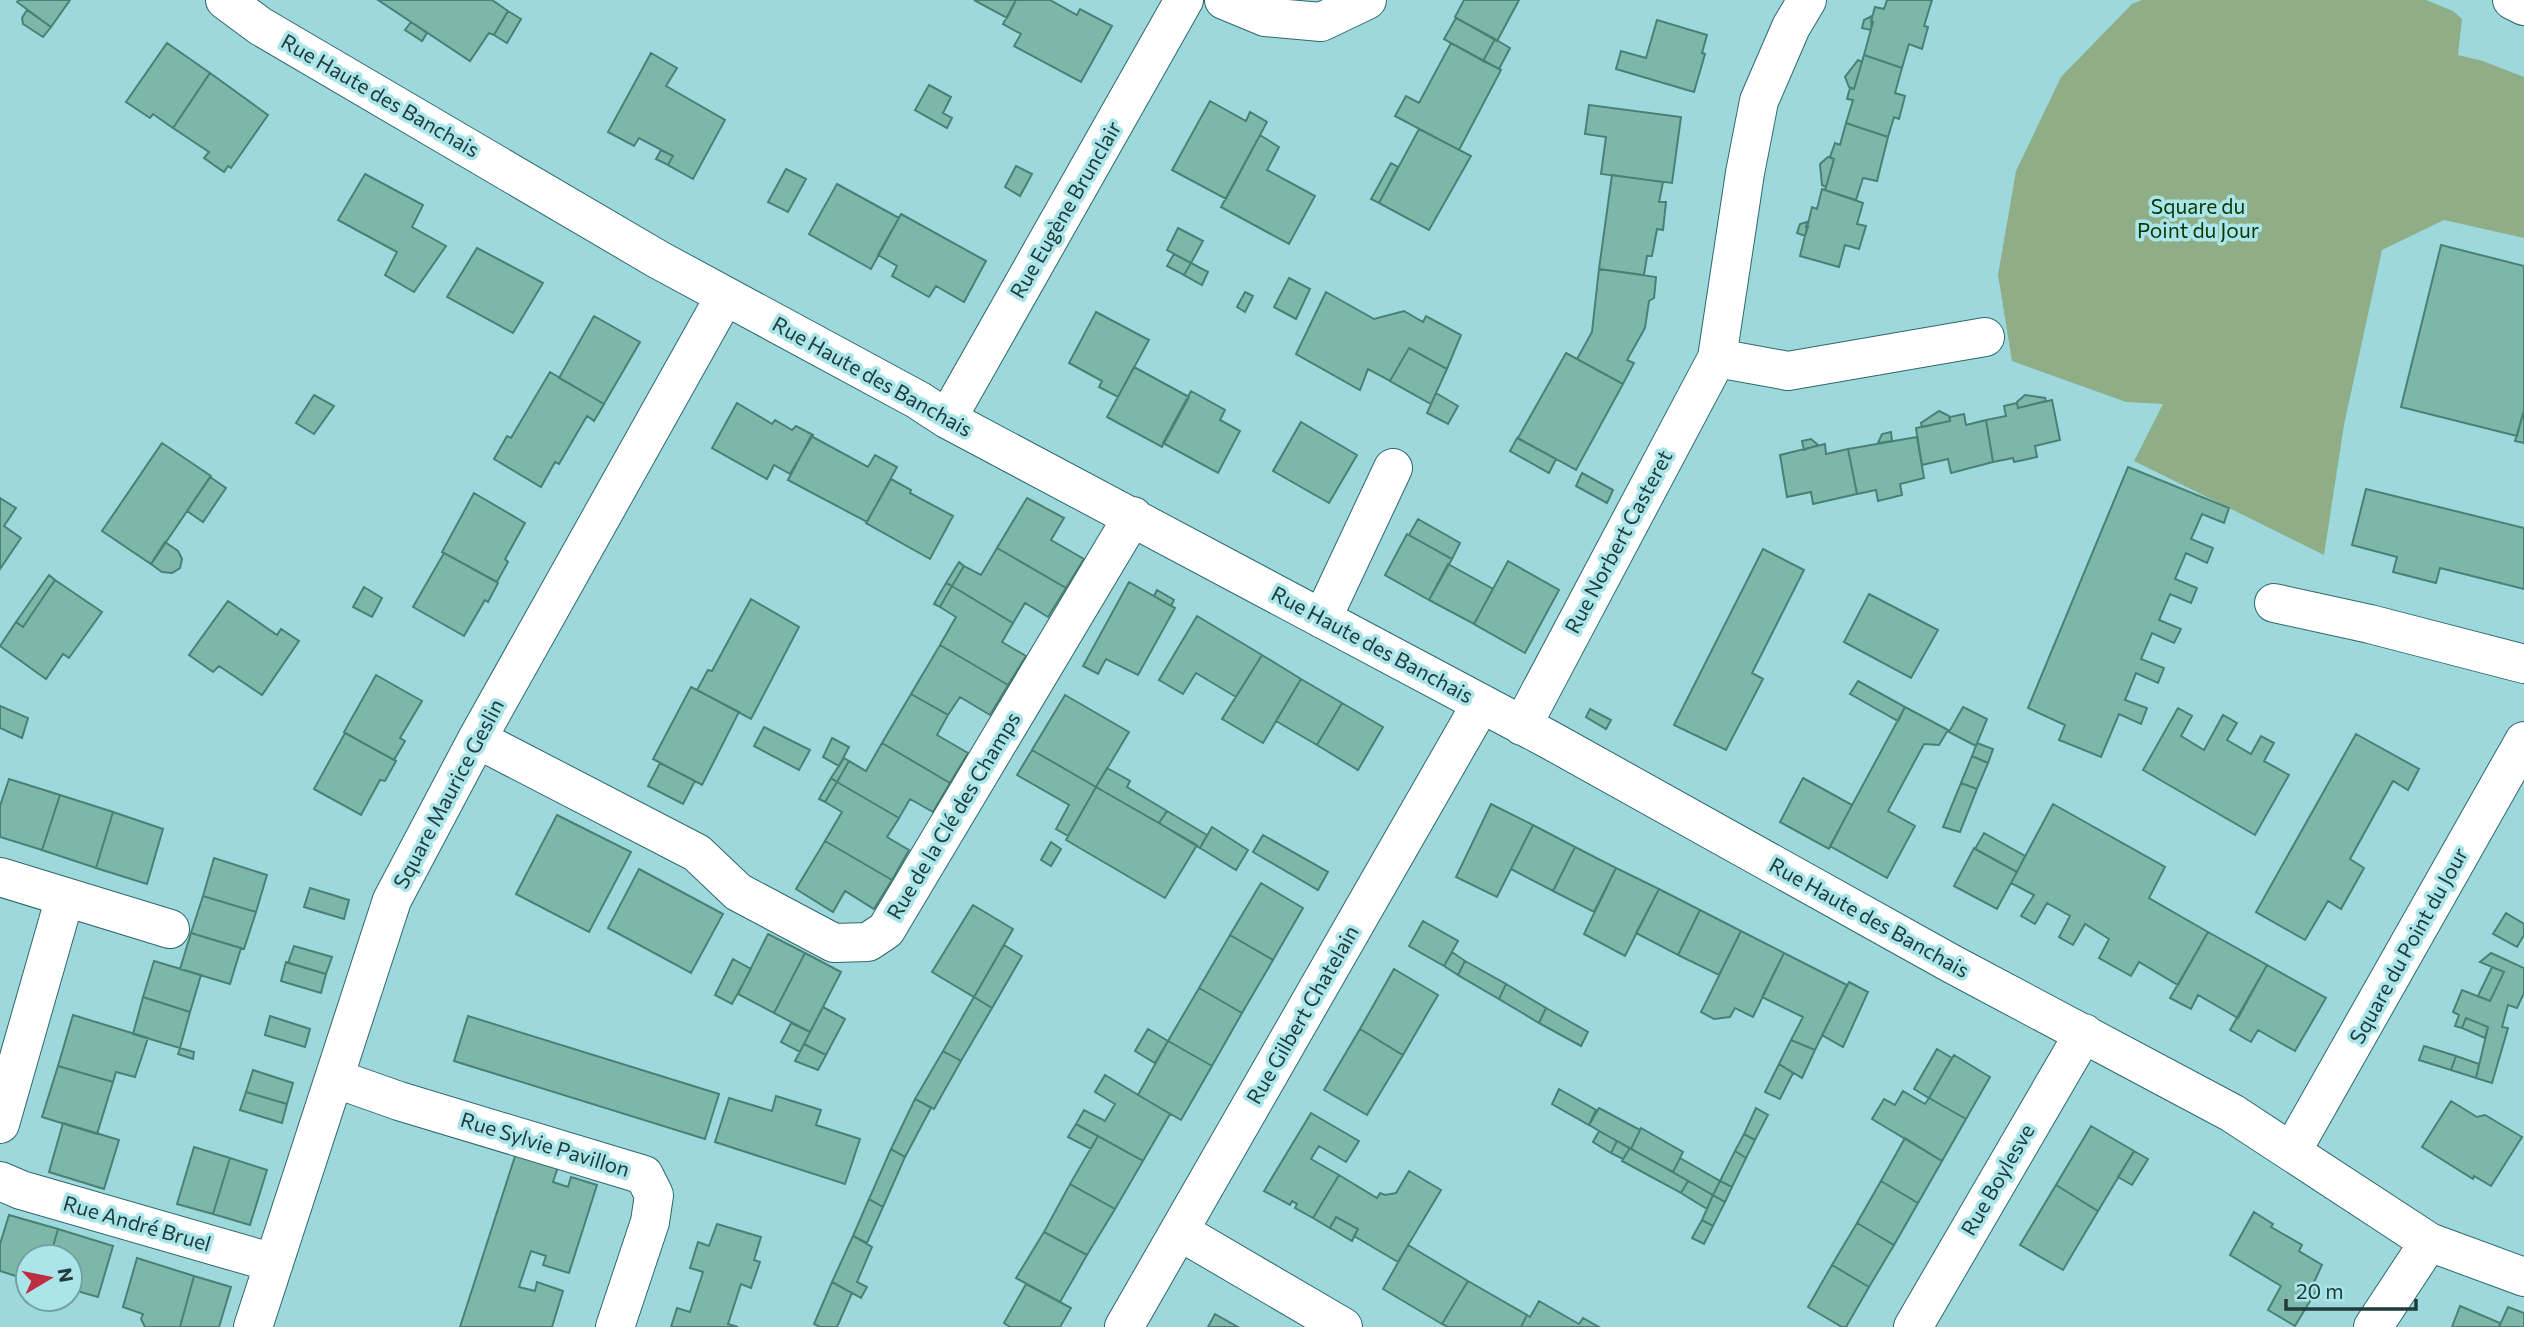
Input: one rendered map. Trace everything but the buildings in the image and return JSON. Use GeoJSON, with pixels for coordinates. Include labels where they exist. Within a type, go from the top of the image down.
{"type":"FeatureCollection","features":[{"type":"Feature","properties":{"kind":"street","name":"Rue Haute des Banchais"},"geometry":{"type":"LineString","coordinates":[[225,0],[260,26],[725,296],[918,400],[947,419],[1522,726],[1952,964],[2232,1113],[2429,1242],[2524,1277]]}},
{"type":"Feature","properties":{"kind":"street","name":"Rue Eugène Brunclair"},"geometry":{"type":"LineString","coordinates":[[947,419],[1184,0]]}},
{"type":"Feature","properties":{"kind":"street"},"geometry":{"type":"LineString","coordinates":[[1224,0],[1265,17],[1321,22],[1367,0]]}},
{"type":"Feature","properties":{"kind":"street","name":"Rue Norbert Casteret"},"geometry":{"type":"LineString","coordinates":[[1522,726],[1717,358],[1745,173],[1759,101],[1791,27],[1807,0]]}},
{"type":"Feature","properties":{"kind":"street"},"geometry":{"type":"LineString","coordinates":[[2512,0],[2524,6]]}},
{"type":"Feature","properties":{"kind":"street","name":"Square Maurice Geslin"},"geometry":{"type":"LineString","coordinates":[[253,1327],[392,900],[477,739],[725,296]]}},
{"type":"Feature","properties":{"kind":"street"},"geometry":{"type":"LineString","coordinates":[[1717,358],[1788,371],[1985,337]]}},
{"type":"Feature","properties":{"kind":"street"},"geometry":{"type":"LineString","coordinates":[[1322,619],[1393,468]]}},
{"type":"Feature","properties":{"kind":"street","name":"Rue de la Clé des Champs"},"geometry":{"type":"LineString","coordinates":[[477,739],[697,853],[738,892],[834,943],[868,942],[886,930],[1133,516]]}},
{"type":"Feature","properties":{"kind":"street"},"geometry":{"type":"LineString","coordinates":[[2274,603],[2370,624],[2524,664]]}},
{"type":"Feature","properties":{"kind":"street","name":"Rue Gilbert Chatelain"},"geometry":{"type":"LineString","coordinates":[[1124,1327],[1481,704]]}},
{"type":"Feature","properties":{"kind":"street","name":"Square du Point du Jour"},"geometry":{"type":"LineString","coordinates":[[2292,1151],[2524,741]]}},
{"type":"Feature","properties":{"kind":"street"},"geometry":{"type":"LineString","coordinates":[[0,877],[170,929]]}},
{"type":"Feature","properties":{"kind":"street"},"geometry":{"type":"LineString","coordinates":[[0,1124],[65,897]]}},
{"type":"Feature","properties":{"kind":"street","name":"Rue Boylesve"},"geometry":{"type":"LineString","coordinates":[[1913,1327],[2084,1033]]}},
{"type":"Feature","properties":{"kind":"street","name":"Rue Sylvie Pavillon"},"geometry":{"type":"LineString","coordinates":[[334,1078],[399,1101],[644,1175],[654,1195],[650,1222],[615,1327]]}},
{"type":"Feature","properties":{"kind":"street","name":"Rue André Bruel"},"geometry":{"type":"LineString","coordinates":[[0,1181],[21,1190],[274,1263]]}},
{"type":"Feature","properties":{"kind":"street"},"geometry":{"type":"LineString","coordinates":[[1179,1231],[1343,1327]]}},
{"type":"Feature","properties":{"kind":"street"},"geometry":{"type":"LineString","coordinates":[[2373,1327],[2429,1242]]}},
{"type":"Feature","properties":{"kind":"green space","name":"Square du Point du Jour"},"geometry":{"type":"Polygon","coordinates":[[[2142,0],[2426,0],[2453,11],[2462,19],[2458,55],[2483,61],[2524,77],[2524,238],[2444,220],[2382,250],[2344,425],[2324,555],[2134,461],[2163,404],[2126,402],[2012,361],[1998,275],[2016,171],[2061,77],[2132,4],[2142,0]]]}}]}
